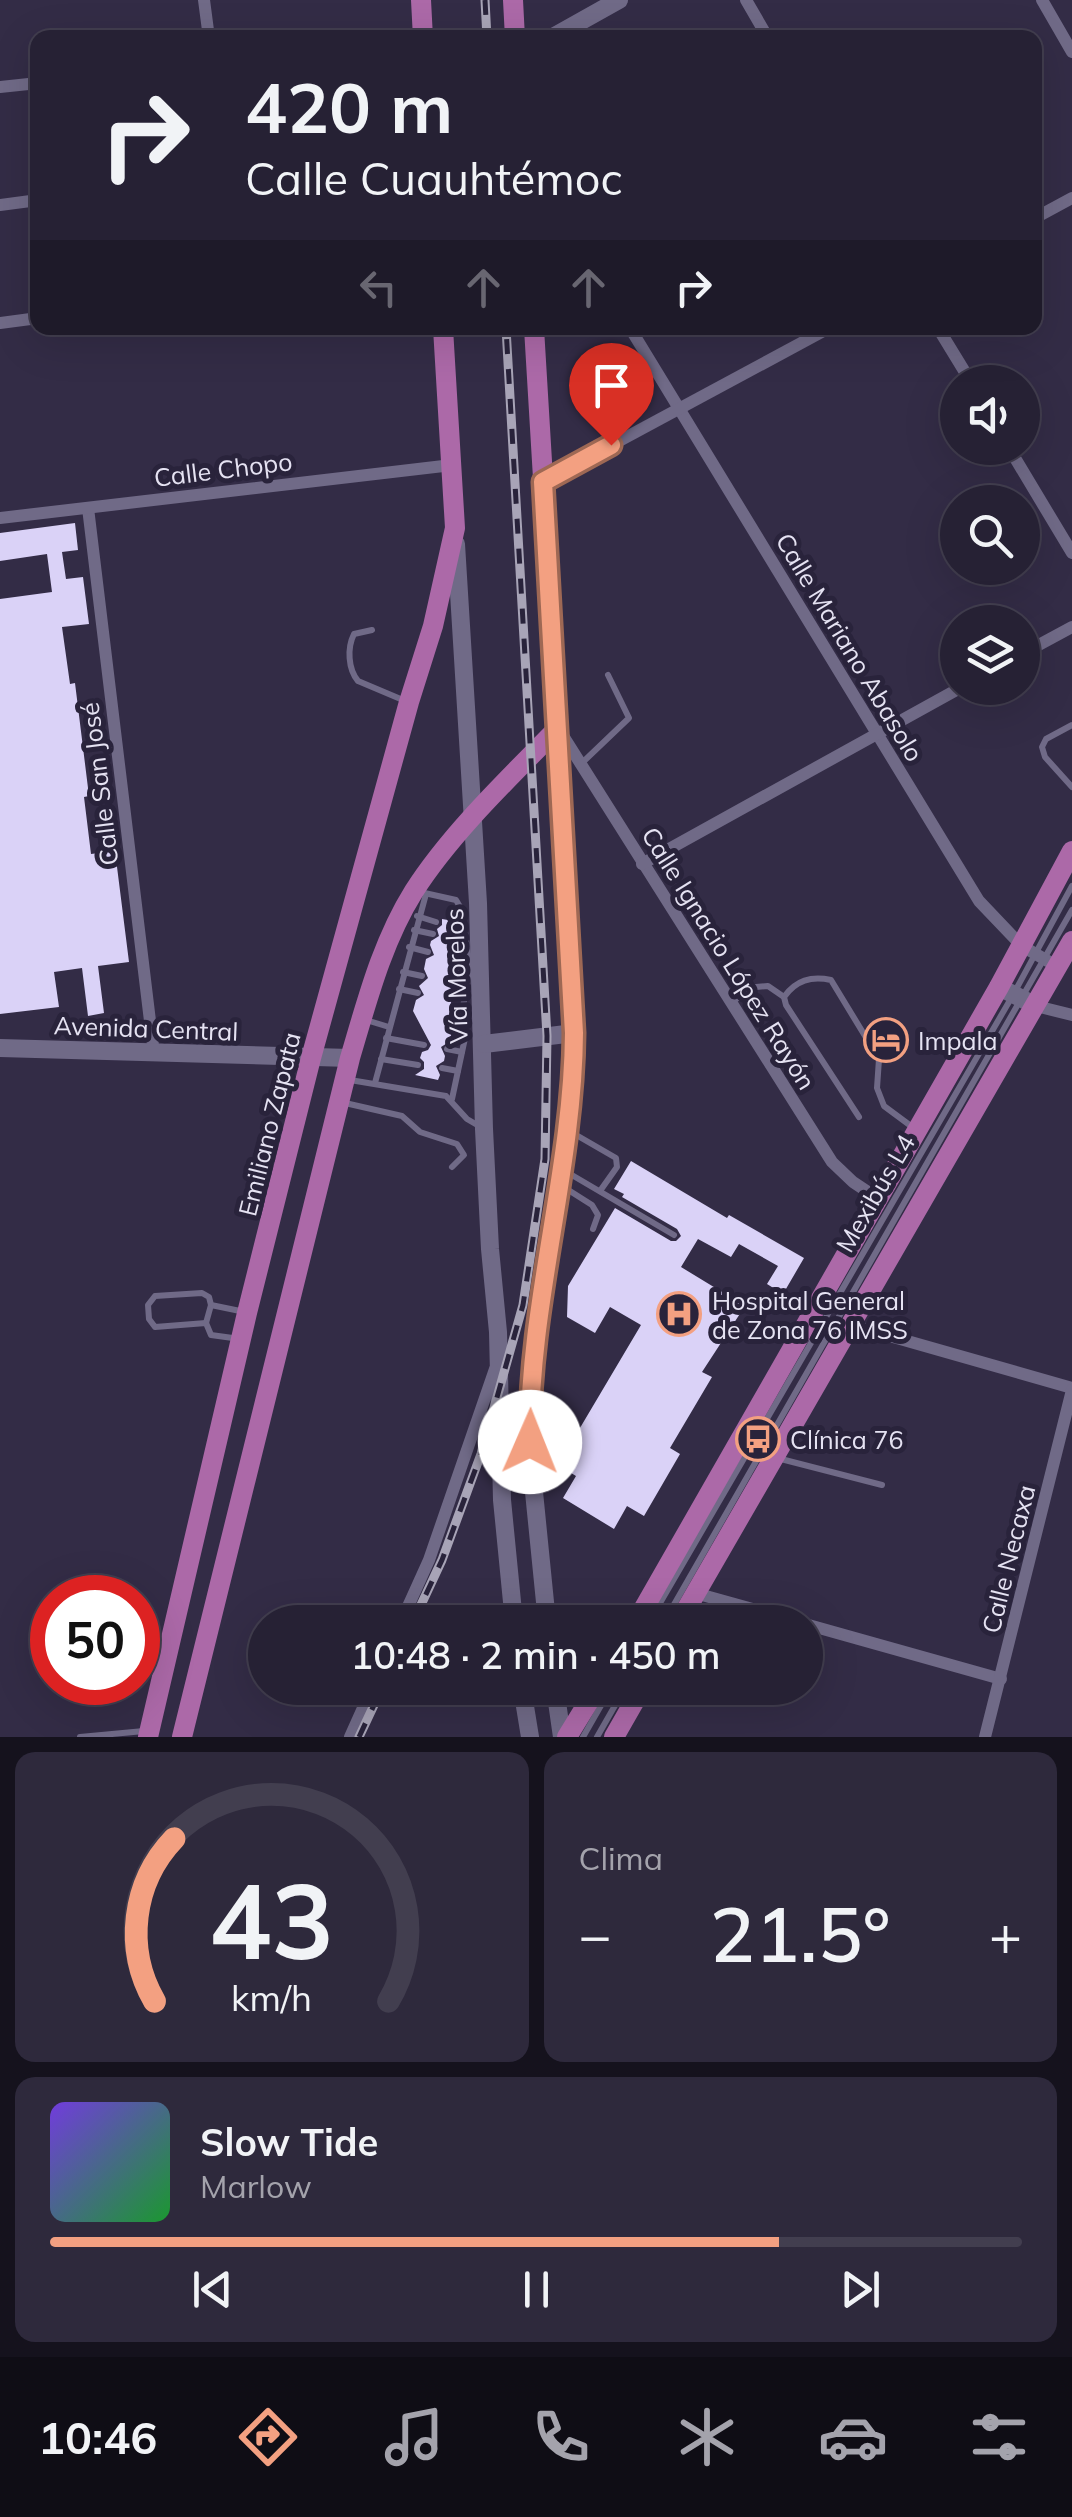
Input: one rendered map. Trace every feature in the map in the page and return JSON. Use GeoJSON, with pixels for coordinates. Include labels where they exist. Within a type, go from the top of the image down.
{"type":"FeatureCollection","features":[{"type":"Feature","properties":{"kind":"main road"},"geometry":{"type":"LineString","coordinates":[[418,30],[420,0]]}},
{"type":"Feature","properties":{"kind":"main road"},"geometry":{"type":"LineString","coordinates":[[512,0],[514,30]]}},
{"type":"Feature","properties":{"kind":"main road"},"geometry":{"type":"LineString","coordinates":[[565,30],[619,0]]}},
{"type":"Feature","properties":{"kind":"main road","name":"Vía Morelos"},"geometry":{"type":"LineString","coordinates":[[443,335],[473,818],[469,924],[484,1044],[484,1129],[502,1500],[512,1605]]}},
{"type":"Feature","properties":{"kind":"main road"},"geometry":{"type":"LineString","coordinates":[[534,335],[574,1033],[570,1132],[537,1333],[530,1410],[545,1605]]}},
{"type":"Feature","properties":{"kind":"main road","name":"Emiliano Zapata"},"geometry":{"type":"LineString","coordinates":[[149,1734],[311,1058],[433,626],[455,528]]}},
{"type":"Feature","properties":{"kind":"main road"},"geometry":{"type":"LineString","coordinates":[[182,1737],[347,1068],[383,953],[420,892],[473,818],[558,728]]}},
{"type":"Feature","properties":{"kind":"main road"},"geometry":{"type":"LineString","coordinates":[[688,1605],[851,1325],[1040,956],[1072,852]]}},
{"type":"Feature","properties":{"kind":"main road"},"geometry":{"type":"LineString","coordinates":[[646,1605],[916,1130],[1017,997],[1040,956],[1072,941]]}},
{"type":"Feature","properties":{"kind":"main road"},"geometry":{"type":"LineString","coordinates":[[484,1044],[574,1033]]}},
{"type":"Feature","properties":{"kind":"main road","name":"Avenida Central"},"geometry":{"type":"LineString","coordinates":[[0,1048],[311,1058],[347,1068]]}},
{"type":"Feature","properties":{"kind":"main road"},"geometry":{"type":"LineString","coordinates":[[525,1705],[530,1737]]}},
{"type":"Feature","properties":{"kind":"main road"},"geometry":{"type":"LineString","coordinates":[[558,1705],[564,1737]]}},
{"type":"Feature","properties":{"kind":"main road"},"geometry":{"type":"LineString","coordinates":[[564,1737],[586,1705]]}},
{"type":"Feature","properties":{"kind":"main road"},"geometry":{"type":"LineString","coordinates":[[614,1737],[632,1705]]}},
{"type":"Feature","properties":{"kind":"street"},"geometry":{"type":"LineString","coordinates":[[204,0],[207,30]]}},
{"type":"Feature","properties":{"kind":"street"},"geometry":{"type":"LineString","coordinates":[[746,0],[763,30]]}},
{"type":"Feature","properties":{"kind":"street"},"geometry":{"type":"LineString","coordinates":[[1042,0],[1072,52]]}},
{"type":"Feature","properties":{"kind":"street"},"geometry":{"type":"LineString","coordinates":[[0,87],[30,84]]}},
{"type":"Feature","properties":{"kind":"street"},"geometry":{"type":"LineString","coordinates":[[1042,214],[1072,198]]}},
{"type":"Feature","properties":{"kind":"street"},"geometry":{"type":"LineString","coordinates":[[0,205],[30,201]]}},
{"type":"Feature","properties":{"kind":"street"},"geometry":{"type":"LineString","coordinates":[[0,322],[30,319]]}},
{"type":"Feature","properties":{"kind":"street","name":"Calle Mariano Abasolo"},"geometry":{"type":"LineString","coordinates":[[634,335],[980,901],[1040,956]]}},
{"type":"Feature","properties":{"kind":"street"},"geometry":{"type":"LineString","coordinates":[[543,482],[817,335]]}},
{"type":"Feature","properties":{"kind":"street"},"geometry":{"type":"LineString","coordinates":[[942,335],[961,365]]}},
{"type":"Feature","properties":{"kind":"street","name":"Calle Chopo"},"geometry":{"type":"LineString","coordinates":[[0,518],[452,464]]}},
{"type":"Feature","properties":{"kind":"street"},"geometry":{"type":"LineString","coordinates":[[1019,465],[1072,553]]}},
{"type":"Feature","properties":{"kind":"street","name":"Calle San José"},"geometry":{"type":"LineString","coordinates":[[88,508],[154,1054]]}},
{"type":"Feature","properties":{"kind":"street"},"geometry":{"type":"LineString","coordinates":[[1040,644],[1072,627]]}},
{"type":"Feature","properties":{"kind":"street"},"geometry":{"type":"LineString","coordinates":[[642,864],[940,699]]}},
{"type":"Feature","properties":{"kind":"street","name":"Calle Ignacio López Rayón"},"geometry":{"type":"LineString","coordinates":[[558,728],[832,1162],[877,1198]]}},
{"type":"Feature","properties":{"kind":"street"},"geometry":{"type":"LineString","coordinates":[[1017,997],[1072,1015]]}},
{"type":"Feature","properties":{"kind":"street"},"geometry":{"type":"LineString","coordinates":[[851,1325],[1072,1389]]}},
{"type":"Feature","properties":{"kind":"street"},"geometry":{"type":"LineString","coordinates":[[409,1605],[429,1560],[498,1362]]}},
{"type":"Feature","properties":{"kind":"street","name":"Calle Necaxa"},"geometry":{"type":"LineString","coordinates":[[985,1737],[1072,1389]]}},
{"type":"Feature","properties":{"kind":"street"},"geometry":{"type":"LineString","coordinates":[[695,1593],[738,1605]]}},
{"type":"Feature","properties":{"kind":"street"},"geometry":{"type":"LineString","coordinates":[[823,1629],[1001,1679]]}},
{"type":"Feature","properties":{"kind":"street"},"geometry":{"type":"LineString","coordinates":[[350,1737],[364,1705]]}},
{"type":"Feature","properties":{"kind":"lane"},"geometry":{"type":"LineString","coordinates":[[372,630],[360,631],[350,642],[353,675],[358,681],[409,702]]}},
{"type":"Feature","properties":{"kind":"lane"},"geometry":{"type":"LineString","coordinates":[[580,764],[629,718],[608,675]]}},
{"type":"Feature","properties":{"kind":"lane"},"geometry":{"type":"LineString","coordinates":[[1072,725],[1046,739],[1042,747],[1048,762],[1072,787]]}},
{"type":"Feature","properties":{"kind":"lane"},"geometry":{"type":"LineString","coordinates":[[1040,956],[1072,886]]}},
{"type":"Feature","properties":{"kind":"lane"},"geometry":{"type":"LineString","coordinates":[[374,1083],[418,916],[420,892],[456,900],[469,924],[462,943],[470,970],[463,1005],[463,1050],[452,1100]]}},
{"type":"Feature","properties":{"kind":"lane"},"geometry":{"type":"LineString","coordinates":[[1040,956],[1072,910]]}},
{"type":"Feature","properties":{"kind":"lane"},"geometry":{"type":"LineString","coordinates":[[418,916],[436,922]]}},
{"type":"Feature","properties":{"kind":"lane"},"geometry":{"type":"LineString","coordinates":[[454,926],[469,924]]}},
{"type":"Feature","properties":{"kind":"lane"},"geometry":{"type":"LineString","coordinates":[[414,930],[432,934]]}},
{"type":"Feature","properties":{"kind":"lane"},"geometry":{"type":"LineString","coordinates":[[410,947],[428,952]]}},
{"type":"Feature","properties":{"kind":"lane"},"geometry":{"type":"LineString","coordinates":[[460,966],[470,970]]}},
{"type":"Feature","properties":{"kind":"lane"},"geometry":{"type":"LineString","coordinates":[[403,972],[422,976]]}},
{"type":"Feature","properties":{"kind":"lane"},"geometry":{"type":"LineString","coordinates":[[784,997],[791,986],[813,976],[831,980],[880,1059],[877,1088],[884,1106],[916,1130]]}},
{"type":"Feature","properties":{"kind":"lane"},"geometry":{"type":"LineString","coordinates":[[455,986],[465,989]]}},
{"type":"Feature","properties":{"kind":"lane"},"geometry":{"type":"LineString","coordinates":[[731,1002],[756,987],[768,986],[784,997],[858,1117]]}},
{"type":"Feature","properties":{"kind":"lane"},"geometry":{"type":"LineString","coordinates":[[398,989],[418,993]]}},
{"type":"Feature","properties":{"kind":"lane","name":"Mexibús L4"},"geometry":{"type":"LineString","coordinates":[[659,1605],[1017,997]]}},
{"type":"Feature","properties":{"kind":"lane","name":"Mexibús L4"},"geometry":{"type":"LineString","coordinates":[[674,1605],[1017,997]]}},
{"type":"Feature","properties":{"kind":"lane"},"geometry":{"type":"LineString","coordinates":[[452,1001],[463,1005]]}},
{"type":"Feature","properties":{"kind":"lane"},"geometry":{"type":"LineString","coordinates":[[362,1018],[389,1027]]}},
{"type":"Feature","properties":{"kind":"lane"},"geometry":{"type":"LineString","coordinates":[[386,1038],[424,1046]]}},
{"type":"Feature","properties":{"kind":"lane"},"geometry":{"type":"LineString","coordinates":[[447,1049],[463,1050],[484,1044]]}},
{"type":"Feature","properties":{"kind":"lane"},"geometry":{"type":"LineString","coordinates":[[381,1059],[418,1065]]}},
{"type":"Feature","properties":{"kind":"lane"},"geometry":{"type":"LineString","coordinates":[[347,1068],[374,1083],[452,1100],[467,1119],[484,1129]]}},
{"type":"Feature","properties":{"kind":"lane"},"geometry":{"type":"LineString","coordinates":[[442,1068],[458,1071]]}},
{"type":"Feature","properties":{"kind":"lane"},"geometry":{"type":"LineString","coordinates":[[339,1102],[402,1116],[420,1132],[458,1144],[464,1155],[452,1167]]}},
{"type":"Feature","properties":{"kind":"lane"},"geometry":{"type":"LineString","coordinates":[[570,1132],[616,1158],[617,1167],[600,1192]]}},
{"type":"Feature","properties":{"kind":"lane"},"geometry":{"type":"LineString","coordinates":[[562,1178],[600,1192],[674,1235]]}},
{"type":"Feature","properties":{"kind":"lane"},"geometry":{"type":"LineString","coordinates":[[562,1178],[598,1215],[593,1229]]}},
{"type":"Feature","properties":{"kind":"lane"},"geometry":{"type":"LineString","coordinates":[[206,1323],[155,1327],[149,1319],[148,1305],[155,1296],[202,1294],[209,1297],[211,1305],[206,1323],[212,1335],[241,1340]]}},
{"type":"Feature","properties":{"kind":"lane"},"geometry":{"type":"LineString","coordinates":[[211,1305],[247,1313]]}},
{"type":"Feature","properties":{"kind":"lane"},"geometry":{"type":"LineString","coordinates":[[774,1458],[882,1485]]}},
{"type":"Feature","properties":{"kind":"lane"},"geometry":{"type":"LineString","coordinates":[[583,1737],[601,1705]]}},
{"type":"Feature","properties":{"kind":"lane"},"geometry":{"type":"LineString","coordinates":[[597,1737],[616,1705]]}},
{"type":"Feature","properties":{"kind":"lane"},"geometry":{"type":"LineString","coordinates":[[80,1737],[149,1734]]}},
{"type":"Feature","properties":{"kind":"building"},"geometry":{"type":"Polygon","coordinates":[[[75,523],[78,550],[62,552],[66,579],[83,577],[89,624],[62,627],[70,684],[75,683],[89,796],[84,797],[91,854],[115,851],[129,962],[98,966],[104,1013],[88,1016],[82,968],[54,972],[59,1007],[0,1014],[0,599],[52,592],[47,554],[0,561],[0,533],[75,523]]]}},
{"type":"Feature","properties":{"kind":"building"},"geometry":{"type":"Polygon","coordinates":[[[442,919],[454,921],[462,961],[449,1010],[455,1022],[449,1042],[441,1047],[445,1056],[436,1066],[438,1080],[415,1075],[424,1069],[420,1058],[431,1045],[413,1011],[416,1000],[424,995],[419,986],[428,978],[424,969],[426,959],[434,955],[430,945],[439,936],[437,929],[442,919]]]}},
{"type":"Feature","properties":{"kind":"building"},"geometry":{"type":"Polygon","coordinates":[[[631,1161],[804,1258],[783,1294],[767,1284],[778,1266],[739,1244],[731,1257],[698,1239],[681,1267],[745,1306],[702,1372],[712,1377],[670,1448],[680,1454],[644,1516],[627,1506],[614,1529],[563,1498],[576,1476],[558,1465],[641,1325],[610,1307],[595,1333],[567,1317],[568,1286],[615,1208],[671,1241],[681,1236],[677,1229],[614,1189],[631,1161]]]}},
{"type":"Feature","properties":{"kind":"railway"},"geometry":{"type":"LineString","coordinates":[[485,0],[487,30]]}},
{"type":"Feature","properties":{"kind":"railway"},"geometry":{"type":"LineString","coordinates":[[421,1605],[481,1454],[523,1305],[545,1159],[547,1036],[506,335]]}},
{"type":"Feature","properties":{"kind":"railway"},"geometry":{"type":"LineString","coordinates":[[359,1737],[374,1705]]}},
{"type":"Feature","properties":{"kind":"place","name":"Impala"},"geometry":{"type":"Point","coordinates":[886,1040]}},
{"type":"Feature","properties":{"kind":"place","name":"Hospital General de Zona 76 IMSS"},"geometry":{"type":"Point","coordinates":[679,1314]}},
{"type":"Feature","properties":{"kind":"place","name":"Clínica 76"},"geometry":{"type":"Point","coordinates":[758,1439]}},
{"type":"Feature","properties":{"kind":"route"},"geometry":{"type":"LineString","coordinates":[[530,1442],[532,1370],[574,1089],[543,482],[611,445]]}}]}
